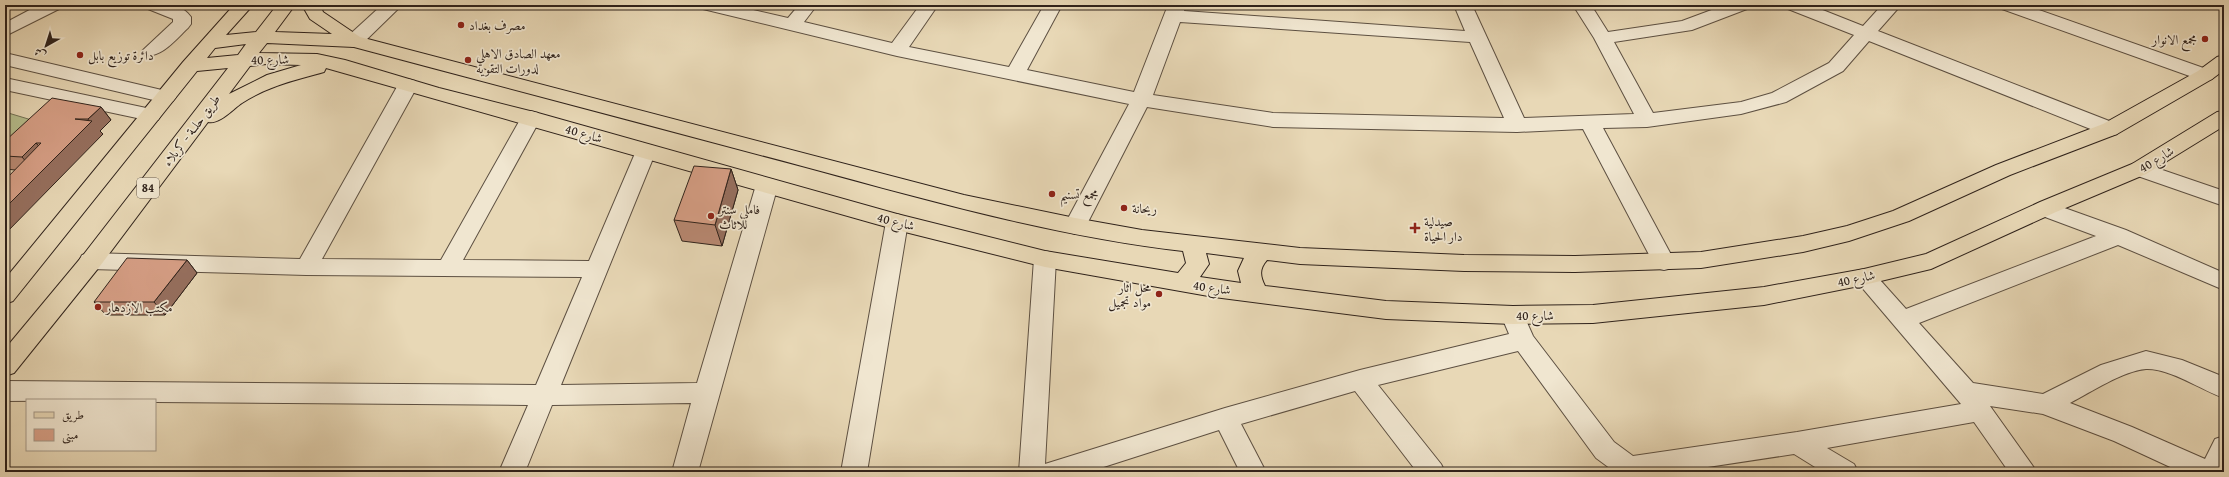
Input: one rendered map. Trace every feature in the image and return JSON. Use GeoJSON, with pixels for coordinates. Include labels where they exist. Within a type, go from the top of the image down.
{"type":"FeatureCollection","features":[{"type":"Feature","properties":{"kind":"main road"},"geometry":{"type":"LineString","coordinates":[[5,295],[151,115],[159,95],[190,66],[244,5]]}},
{"type":"Feature","properties":{"kind":"main road","name":"طريق حلــة - كربلاء"},"geometry":{"type":"LineString","coordinates":[[5,366],[90,261],[190,133],[286,5]]}},
{"type":"Feature","properties":{"kind":"main road"},"geometry":{"type":"LineString","coordinates":[[311,5],[316,15],[354,41]]}},
{"type":"Feature","properties":{"kind":"main road","name":"شارع 40"},"geometry":{"type":"LineString","coordinates":[[209,43],[262,37],[354,41],[964,202],[1075,226],[1142,238],[1300,256],[1464,263],[1664,262],[1724,256],[1803,244],[1849,233],[1901,216],[2003,170],[2110,129],[2205,75],[2224,60]]}},
{"type":"Feature","properties":{"kind":"main road","name":"شارع 40"},"geometry":{"type":"LineString","coordinates":[[190,66],[246,60],[317,60],[345,66],[897,222],[1045,259],[1257,293],[1386,310],[1513,315],[1593,314],[1764,296],[1864,277],[1931,261],[2045,209],[2139,169],[2224,117]]}},
{"type":"Feature","properties":{"kind":"main road"},"geometry":{"type":"LineString","coordinates":[[190,133],[232,100],[269,80],[304,70],[345,66]]}},
{"type":"Feature","properties":{"kind":"main road"},"geometry":{"type":"LineString","coordinates":[[1184,282],[1192,274],[1198,264],[1192,243]]}},
{"type":"Feature","properties":{"kind":"main road"},"geometry":{"type":"LineString","coordinates":[[1257,293],[1249,278],[1248,269],[1253,259],[1262,251]]}},
{"type":"Feature","properties":{"kind":"street"},"geometry":{"type":"LineString","coordinates":[[5,30],[53,5]]}},
{"type":"Feature","properties":{"kind":"street"},"geometry":{"type":"LineString","coordinates":[[151,51],[182,24],[182,17],[177,12],[154,5]]}},
{"type":"Feature","properties":{"kind":"street"},"geometry":{"type":"LineString","coordinates":[[354,41],[393,5]]}},
{"type":"Feature","properties":{"kind":"street"},"geometry":{"type":"LineString","coordinates":[[709,5],[897,50],[1141,100],[1273,120],[1517,125],[1647,120],[1741,108],[1778,98],[1836,67],[1892,5]]}},
{"type":"Feature","properties":{"kind":"street"},"geometry":{"type":"LineString","coordinates":[[793,24],[808,5]]}},
{"type":"Feature","properties":{"kind":"street"},"geometry":{"type":"LineString","coordinates":[[897,50],[929,5]]}},
{"type":"Feature","properties":{"kind":"street"},"geometry":{"type":"LineString","coordinates":[[1015,74],[1053,5]]}},
{"type":"Feature","properties":{"kind":"street"},"geometry":{"type":"LineString","coordinates":[[1463,5],[1476,37],[1517,125]]}},
{"type":"Feature","properties":{"kind":"street"},"geometry":{"type":"LineString","coordinates":[[1582,5],[1603,38],[1647,120]]}},
{"type":"Feature","properties":{"kind":"street"},"geometry":{"type":"LineString","coordinates":[[1603,38],[1686,26],[1741,5]]}},
{"type":"Feature","properties":{"kind":"street"},"geometry":{"type":"LineString","coordinates":[[1794,5],[2110,129]]}},
{"type":"Feature","properties":{"kind":"street"},"geometry":{"type":"LineString","coordinates":[[2008,5],[2205,75]]}},
{"type":"Feature","properties":{"kind":"street"},"geometry":{"type":"LineString","coordinates":[[1075,226],[1141,100],[1175,10],[1476,37]]}},
{"type":"Feature","properties":{"kind":"street"},"geometry":{"type":"LineString","coordinates":[[5,59],[159,95]]}},
{"type":"Feature","properties":{"kind":"street"},"geometry":{"type":"LineString","coordinates":[[5,84],[69,99],[151,115]]}},
{"type":"Feature","properties":{"kind":"street"},"geometry":{"type":"LineString","coordinates":[[306,267],[408,85]]}},
{"type":"Feature","properties":{"kind":"street"},"geometry":{"type":"LineString","coordinates":[[131,111],[143,108],[159,95]]}},
{"type":"Feature","properties":{"kind":"street"},"geometry":{"type":"LineString","coordinates":[[53,115],[69,99]]}},
{"type":"Feature","properties":{"kind":"street"},"geometry":{"type":"LineString","coordinates":[[447,268],[530,118]]}},
{"type":"Feature","properties":{"kind":"street"},"geometry":{"type":"LineString","coordinates":[[1590,123],[1664,262]]}},
{"type":"Feature","properties":{"kind":"street"},"geometry":{"type":"LineString","coordinates":[[512,472],[646,151]]}},
{"type":"Feature","properties":{"kind":"street"},"geometry":{"type":"LineString","coordinates":[[2139,169],[2224,199]]}},
{"type":"Feature","properties":{"kind":"street"},"geometry":{"type":"LineString","coordinates":[[685,472],[706,393],[767,185]]}},
{"type":"Feature","properties":{"kind":"street"},"geometry":{"type":"LineString","coordinates":[[2045,209],[2118,236],[2224,282]]}},
{"type":"Feature","properties":{"kind":"street"},"geometry":{"type":"LineString","coordinates":[[854,472],[897,222]]}},
{"type":"Feature","properties":{"kind":"street"},"geometry":{"type":"LineString","coordinates":[[1902,320],[2118,236]]}},
{"type":"Feature","properties":{"kind":"street"},"geometry":{"type":"LineString","coordinates":[[1032,472],[1045,259]]}},
{"type":"Feature","properties":{"kind":"street"},"geometry":{"type":"LineString","coordinates":[[90,261],[306,267],[596,269]]}},
{"type":"Feature","properties":{"kind":"street"},"geometry":{"type":"LineString","coordinates":[[1864,277],[1973,401],[2024,472]]}},
{"type":"Feature","properties":{"kind":"street"},"geometry":{"type":"LineString","coordinates":[[1513,315],[1523,340],[1605,450],[1632,470],[1797,443],[1973,401],[2045,404],[2123,434],[2207,472]]}},
{"type":"Feature","properties":{"kind":"street"},"geometry":{"type":"LineString","coordinates":[[1053,472],[1225,418],[1360,380],[1523,340]]}},
{"type":"Feature","properties":{"kind":"street"},"geometry":{"type":"LineString","coordinates":[[2045,404],[2124,367],[2147,360],[2180,369],[2224,388]]}},
{"type":"Feature","properties":{"kind":"street"},"geometry":{"type":"LineString","coordinates":[[1360,380],[1432,472]]}},
{"type":"Feature","properties":{"kind":"street"},"geometry":{"type":"LineString","coordinates":[[5,391],[544,394],[706,393]]}},
{"type":"Feature","properties":{"kind":"street"},"geometry":{"type":"LineString","coordinates":[[1225,418],[1253,472]]}},
{"type":"Feature","properties":{"kind":"street"},"geometry":{"type":"LineString","coordinates":[[1797,443],[1845,472]]}},
{"type":"Feature","properties":{"kind":"street"},"geometry":{"type":"LineString","coordinates":[[2212,472],[2224,447]]}},
{"type":"Feature","properties":{"kind":"green space"},"geometry":{"type":"Polygon","coordinates":[[[5,112],[35,121],[5,149],[5,112]]]}},
{"type":"Feature","properties":{"kind":"building"},"geometry":{"type":"Polygon","coordinates":[[[52,98],[101,107],[88,119],[75,119],[92,121],[5,208],[5,180],[41,143],[36,143],[22,157],[5,156],[5,141],[52,98]]]}},
{"type":"Feature","properties":{"kind":"building"},"geometry":{"type":"Polygon","coordinates":[[[694,166],[731,169],[715,225],[674,220],[694,166]]]}},
{"type":"Feature","properties":{"kind":"building"},"geometry":{"type":"Polygon","coordinates":[[[127,258],[187,260],[154,302],[94,302],[127,258]]]}},
{"type":"Feature","properties":{"kind":"place","name":"مصرف بغداد"},"geometry":{"type":"Point","coordinates":[461,25]}},
{"type":"Feature","properties":{"kind":"place","name":"مجمع الانوار"},"geometry":{"type":"Point","coordinates":[2205,39]}},
{"type":"Feature","properties":{"kind":"place","name":"دائرة توزيع بابل"},"geometry":{"type":"Point","coordinates":[80,55]}},
{"type":"Feature","properties":{"kind":"place","name":"معهد الصادق الاهلي لدورات التقويه"},"geometry":{"type":"Point","coordinates":[468,60]}},
{"type":"Feature","properties":{"kind":"place","name":"مجمع تسنيم"},"geometry":{"type":"Point","coordinates":[1052,194]}},
{"type":"Feature","properties":{"kind":"place","name":"ريحانة"},"geometry":{"type":"Point","coordinates":[1124,208]}},
{"type":"Feature","properties":{"kind":"place","name":"فاملي سنتر للاثاث"},"geometry":{"type":"Point","coordinates":[711,216]}},
{"type":"Feature","properties":{"kind":"place","name":"صيدلية دار الحياة"},"geometry":{"type":"Point","coordinates":[1415,228]}},
{"type":"Feature","properties":{"kind":"place","name":"محل اثار مواد تجميل"},"geometry":{"type":"Point","coordinates":[1159,294]}},
{"type":"Feature","properties":{"kind":"place","name":"مكتب الازدهار"},"geometry":{"type":"Point","coordinates":[98,307]}}]}
